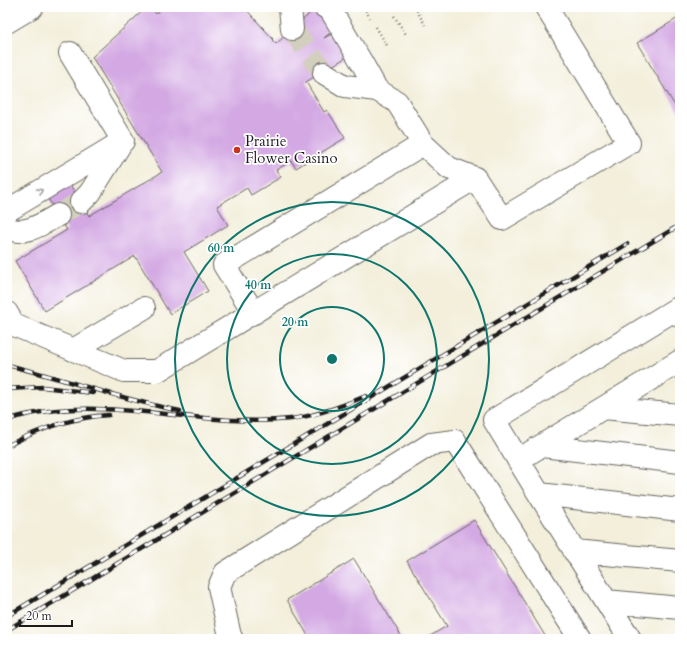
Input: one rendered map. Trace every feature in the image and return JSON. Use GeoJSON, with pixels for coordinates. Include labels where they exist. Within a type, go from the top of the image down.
{"type":"FeatureCollection","features":[{"type":"Feature","properties":{"kind":"street"},"geometry":{"type":"LineString","coordinates":[[7,22],[32,7]]}},
{"type":"Feature","properties":{"kind":"street"},"geometry":{"type":"LineString","coordinates":[[290,7],[292,29]]}},
{"type":"Feature","properties":{"kind":"street"},"geometry":{"type":"LineString","coordinates":[[325,7],[330,9],[377,90]]}},
{"type":"Feature","properties":{"kind":"street"},"geometry":{"type":"LineString","coordinates":[[324,73],[345,86],[377,90],[397,102],[423,144],[449,168],[476,178],[502,220],[629,143],[546,7]]}},
{"type":"Feature","properties":{"kind":"street"},"geometry":{"type":"LineString","coordinates":[[70,53],[123,141]]}},
{"type":"Feature","properties":{"kind":"street"},"geometry":{"type":"LineString","coordinates":[[81,202],[90,193],[123,141]]}},
{"type":"Feature","properties":{"kind":"street"},"geometry":{"type":"LineString","coordinates":[[7,211],[123,141]]}},
{"type":"Feature","properties":{"kind":"street"},"geometry":{"type":"LineString","coordinates":[[254,313],[224,265],[423,144]]}},
{"type":"Feature","properties":{"kind":"street"},"geometry":{"type":"LineString","coordinates":[[7,312],[14,325],[124,371],[157,371],[476,178]]}},
{"type":"Feature","properties":{"kind":"street"},"geometry":{"type":"LineString","coordinates":[[7,226],[22,231],[44,224],[58,215]]}},
{"type":"Feature","properties":{"kind":"street"},"geometry":{"type":"LineString","coordinates":[[73,350],[144,308]]}},
{"type":"Feature","properties":{"kind":"street"},"geometry":{"type":"LineString","coordinates":[[630,639],[494,420],[676,309],[680,316]]}},
{"type":"Feature","properties":{"kind":"street"},"geometry":{"type":"LineString","coordinates":[[518,460],[680,361]]}},
{"type":"Feature","properties":{"kind":"street"},"geometry":{"type":"LineString","coordinates":[[603,408],[680,415]]}},
{"type":"Feature","properties":{"kind":"street"},"geometry":{"type":"LineString","coordinates":[[232,639],[228,629],[218,587],[225,573],[431,444],[455,441],[580,639]]}},
{"type":"Feature","properties":{"kind":"street"},"geometry":{"type":"LineString","coordinates":[[542,446],[680,462]]}},
{"type":"Feature","properties":{"kind":"street"},"geometry":{"type":"LineString","coordinates":[[539,494],[680,510]]}},
{"type":"Feature","properties":{"kind":"street"},"geometry":{"type":"LineString","coordinates":[[574,551],[680,561]]}},
{"type":"Feature","properties":{"kind":"street"},"geometry":{"type":"LineString","coordinates":[[606,601],[680,608]]}},
{"type":"Feature","properties":{"kind":"path"},"geometry":{"type":"LineString","coordinates":[[364,7],[370,18]]}},
{"type":"Feature","properties":{"kind":"path"},"geometry":{"type":"LineString","coordinates":[[415,7],[425,25]]}},
{"type":"Feature","properties":{"kind":"path"},"geometry":{"type":"LineString","coordinates":[[394,16],[407,36]]}},
{"type":"Feature","properties":{"kind":"path"},"geometry":{"type":"LineString","coordinates":[[376,27],[388,47]]}},
{"type":"Feature","properties":{"kind":"building","name":"Prairie Flower Casino"},"geometry":{"type":"Polygon","coordinates":[[[147,7],[150,7],[156,14],[163,7],[244,7],[276,44],[317,7],[336,28],[324,38],[335,32],[350,55],[306,82],[324,112],[327,110],[345,138],[296,168],[291,161],[276,170],[281,177],[251,195],[247,188],[217,206],[228,225],[184,252],[208,291],[170,314],[135,256],[45,311],[15,261],[67,230],[47,197],[69,183],[89,216],[162,172],[92,57],[147,7]]]}},
{"type":"Feature","properties":{"kind":"building"},"geometry":{"type":"Polygon","coordinates":[[[678,18],[680,22],[680,114],[637,43],[678,18]]]}},
{"type":"Feature","properties":{"kind":"building"},"geometry":{"type":"Polygon","coordinates":[[[474,520],[547,639],[425,639],[447,626],[407,561],[474,520]]]}},
{"type":"Feature","properties":{"kind":"building"},"geometry":{"type":"Polygon","coordinates":[[[354,559],[403,639],[310,639],[287,600],[354,559]]]}},
{"type":"Feature","properties":{"kind":"tunnel"},"geometry":{"type":"LineString","coordinates":[[292,29],[324,73]]}},
{"type":"Feature","properties":{"kind":"tunnel"},"geometry":{"type":"LineString","coordinates":[[58,215],[81,202]]}},
{"type":"Feature","properties":{"kind":"railway"},"geometry":{"type":"LineString","coordinates":[[7,630],[680,225]]}},
{"type":"Feature","properties":{"kind":"railway"},"geometry":{"type":"LineString","coordinates":[[7,616],[627,244]]}},
{"type":"Feature","properties":{"kind":"railway"},"geometry":{"type":"LineString","coordinates":[[7,365],[136,401],[180,411]]}},
{"type":"Feature","properties":{"kind":"railway"},"geometry":{"type":"LineString","coordinates":[[7,389],[43,387],[93,393]]}},
{"type":"Feature","properties":{"kind":"railway"},"geometry":{"type":"LineString","coordinates":[[7,420],[42,412],[77,409],[148,412],[256,421],[291,419],[319,413],[366,396]]}},
{"type":"Feature","properties":{"kind":"railway"},"geometry":{"type":"LineString","coordinates":[[7,446],[31,434],[69,421],[109,415]]}},
{"type":"Feature","properties":{"kind":"place","name":"Prairie Flower Casino"},"geometry":{"type":"Point","coordinates":[237,150]}}]}
